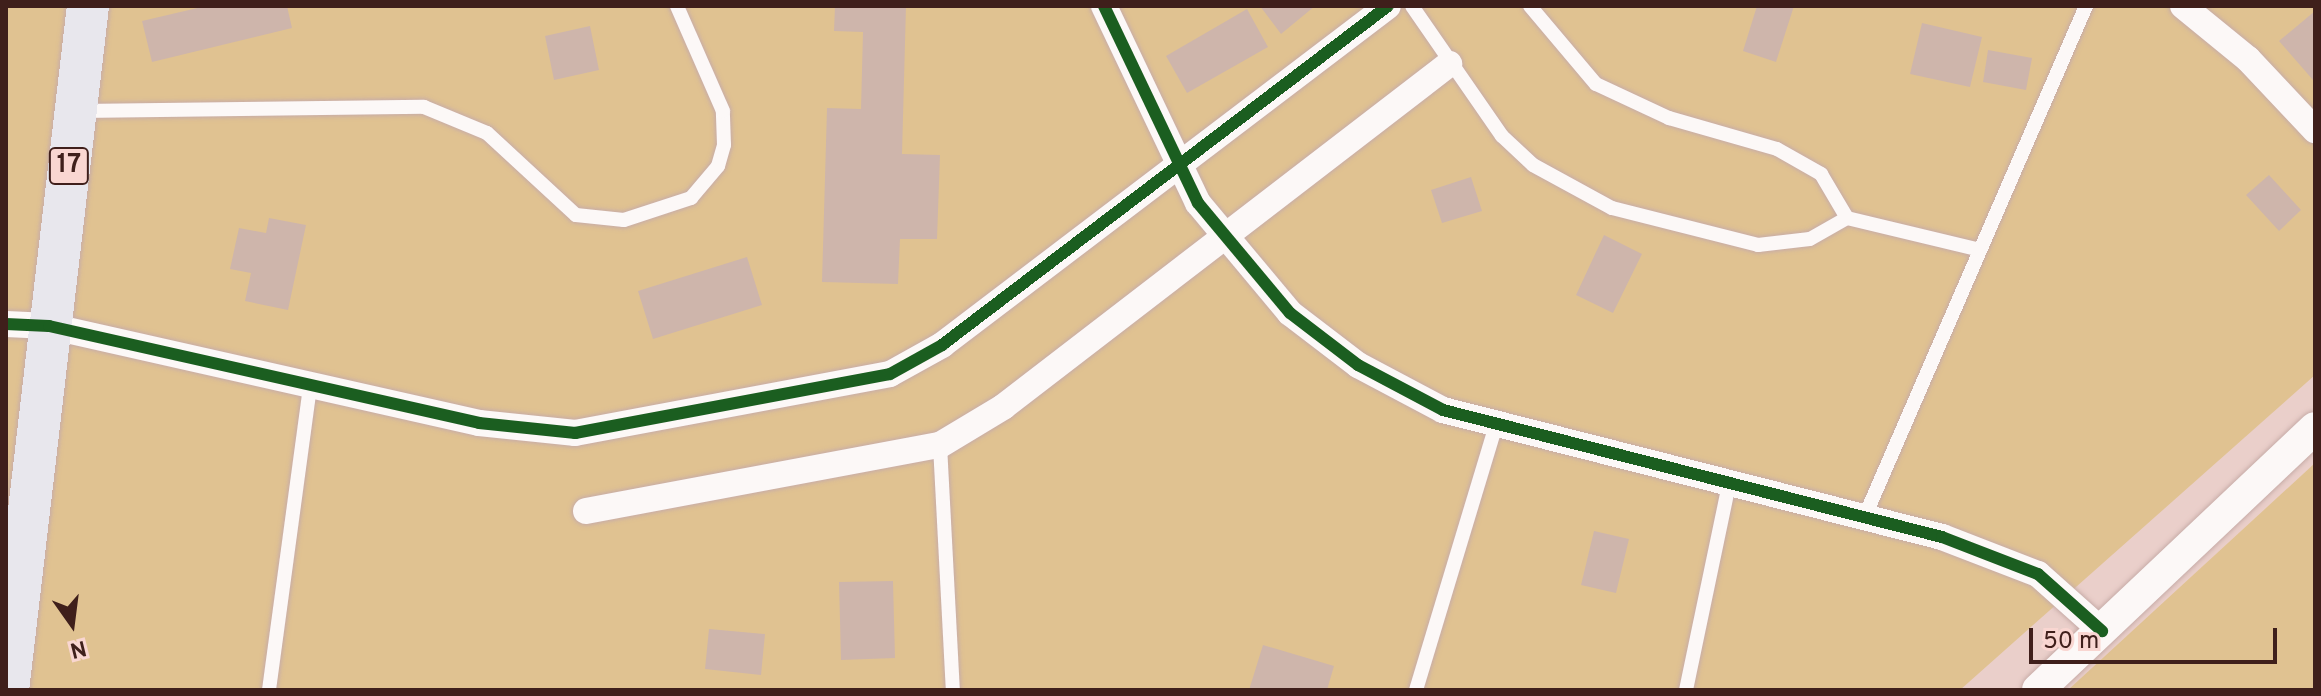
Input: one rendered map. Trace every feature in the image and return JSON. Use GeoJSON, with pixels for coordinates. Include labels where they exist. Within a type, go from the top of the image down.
{"type":"FeatureCollection","features":[{"type":"Feature","properties":{"kind":"main road","name":"17"},"geometry":{"type":"LineString","coordinates":[[8,690],[88,6]]}},
{"type":"Feature","properties":{"kind":"street"},"geometry":{"type":"LineString","coordinates":[[1104,6],[1179,168],[1223,237],[1290,313],[1358,365],[1443,410],[1865,516],[2038,574],[2102,631]]}},
{"type":"Feature","properties":{"kind":"street"},"geometry":{"type":"LineString","coordinates":[[6,324],[49,326],[479,423],[575,433],[890,374],[942,345],[1179,168],[1388,6]]}},
{"type":"Feature","properties":{"kind":"street"},"geometry":{"type":"LineString","coordinates":[[2183,6],[2248,59],[2315,130]]}},
{"type":"Feature","properties":{"kind":"street"},"geometry":{"type":"LineString","coordinates":[[586,511],[940,445],[1003,407],[1449,64]]}},
{"type":"Feature","properties":{"kind":"street"},"geometry":{"type":"LineString","coordinates":[[2038,690],[2315,428]]}},
{"type":"Feature","properties":{"kind":"lane"},"geometry":{"type":"LineString","coordinates":[[76,111],[424,107],[487,133],[576,215],[624,220],[691,198],[718,166],[724,145],[723,111],[677,6]]}},
{"type":"Feature","properties":{"kind":"lane"},"geometry":{"type":"LineString","coordinates":[[1412,6],[1449,64],[1533,165],[1612,208],[1758,245],[1810,239],[1847,218],[1976,249]]}},
{"type":"Feature","properties":{"kind":"lane"},"geometry":{"type":"LineString","coordinates":[[1530,6],[1596,84],[1669,118],[1777,149],[1821,174],[1847,218]]}},
{"type":"Feature","properties":{"kind":"lane"},"geometry":{"type":"LineString","coordinates":[[1865,516],[1976,249],[2086,6]]}},
{"type":"Feature","properties":{"kind":"lane"},"geometry":{"type":"LineString","coordinates":[[269,690],[310,386]]}},
{"type":"Feature","properties":{"kind":"lane"},"geometry":{"type":"LineString","coordinates":[[1416,690],[1496,425]]}},
{"type":"Feature","properties":{"kind":"lane"},"geometry":{"type":"LineString","coordinates":[[940,445],[953,690]]}},
{"type":"Feature","properties":{"kind":"lane"},"geometry":{"type":"LineString","coordinates":[[1686,690],[1729,484]]}},
{"type":"Feature","properties":{"kind":"shaded area"},"geometry":{"type":"Polygon","coordinates":[[[6,6],[2315,6],[2315,375],[1960,690],[6,690],[6,6]]]}},
{"type":"Feature","properties":{"kind":"shaded area"},"geometry":{"type":"Polygon","coordinates":[[[2315,463],[2315,690],[2068,690],[2315,463]]]}},
{"type":"Feature","properties":{"kind":"building"},"geometry":{"type":"Polygon","coordinates":[[[206,6],[287,6],[292,28],[152,62],[142,21],[206,6]]]}},
{"type":"Feature","properties":{"kind":"building"},"geometry":{"type":"Polygon","coordinates":[[[835,6],[906,6],[902,154],[940,155],[937,239],[900,239],[898,284],[822,282],[827,108],[861,109],[863,32],[834,31],[835,6]]]}},
{"type":"Feature","properties":{"kind":"building"},"geometry":{"type":"Polygon","coordinates":[[[1260,6],[1315,6],[1281,34],[1260,6]]]}},
{"type":"Feature","properties":{"kind":"building"},"geometry":{"type":"Polygon","coordinates":[[[1757,6],[1794,6],[1776,62],[1743,51],[1757,6]]]}},
{"type":"Feature","properties":{"kind":"building"},"geometry":{"type":"Polygon","coordinates":[[[1247,9],[1268,47],[1187,93],[1166,56],[1247,9]]]}},
{"type":"Feature","properties":{"kind":"building"},"geometry":{"type":"Polygon","coordinates":[[[2315,11],[2315,78],[2313,80],[2279,41],[2315,11]]]}},
{"type":"Feature","properties":{"kind":"building"},"geometry":{"type":"Polygon","coordinates":[[[1922,23],[1982,37],[1970,87],[1910,74],[1922,23]]]}},
{"type":"Feature","properties":{"kind":"building"},"geometry":{"type":"Polygon","coordinates":[[[590,26],[599,70],[554,80],[545,36],[590,26]]]}},
{"type":"Feature","properties":{"kind":"building"},"geometry":{"type":"Polygon","coordinates":[[[1988,50],[2032,58],[2026,90],[1983,82],[1988,50]]]}},
{"type":"Feature","properties":{"kind":"building"},"geometry":{"type":"Polygon","coordinates":[[[2269,175],[2301,210],[2279,231],[2246,195],[2269,175]]]}},
{"type":"Feature","properties":{"kind":"building"},"geometry":{"type":"Polygon","coordinates":[[[1471,177],[1482,211],[1442,223],[1431,190],[1471,177]]]}},
{"type":"Feature","properties":{"kind":"building"},"geometry":{"type":"Polygon","coordinates":[[[269,218],[306,225],[288,310],[245,301],[251,273],[230,269],[239,228],[266,233],[269,218]]]}},
{"type":"Feature","properties":{"kind":"building"},"geometry":{"type":"Polygon","coordinates":[[[1604,235],[1642,254],[1613,313],[1576,295],[1604,235]]]}},
{"type":"Feature","properties":{"kind":"building"},"geometry":{"type":"Polygon","coordinates":[[[747,257],[762,305],[653,339],[638,291],[747,257]]]}},
{"type":"Feature","properties":{"kind":"building"},"geometry":{"type":"Polygon","coordinates":[[[1594,531],[1629,539],[1616,593],[1581,585],[1594,531]]]}},
{"type":"Feature","properties":{"kind":"building"},"geometry":{"type":"Polygon","coordinates":[[[893,581],[895,658],[841,660],[839,582],[893,581]]]}},
{"type":"Feature","properties":{"kind":"building"},"geometry":{"type":"Polygon","coordinates":[[[709,629],[765,634],[761,675],[705,669],[709,629]]]}},
{"type":"Feature","properties":{"kind":"building"},"geometry":{"type":"Polygon","coordinates":[[[1263,645],[1334,666],[1327,690],[1249,690],[1263,645]]]}},
{"type":"Feature","properties":{"kind":"cycle path"},"geometry":{"type":"LineString","coordinates":[[1104,6],[1198,203],[1290,313],[1358,365],[1443,410],[1942,537],[2038,574],[2102,631]]}},
{"type":"Feature","properties":{"kind":"cycle path"},"geometry":{"type":"LineString","coordinates":[[6,324],[49,326],[479,423],[575,433],[890,374],[942,345],[1388,6]]}}]}
